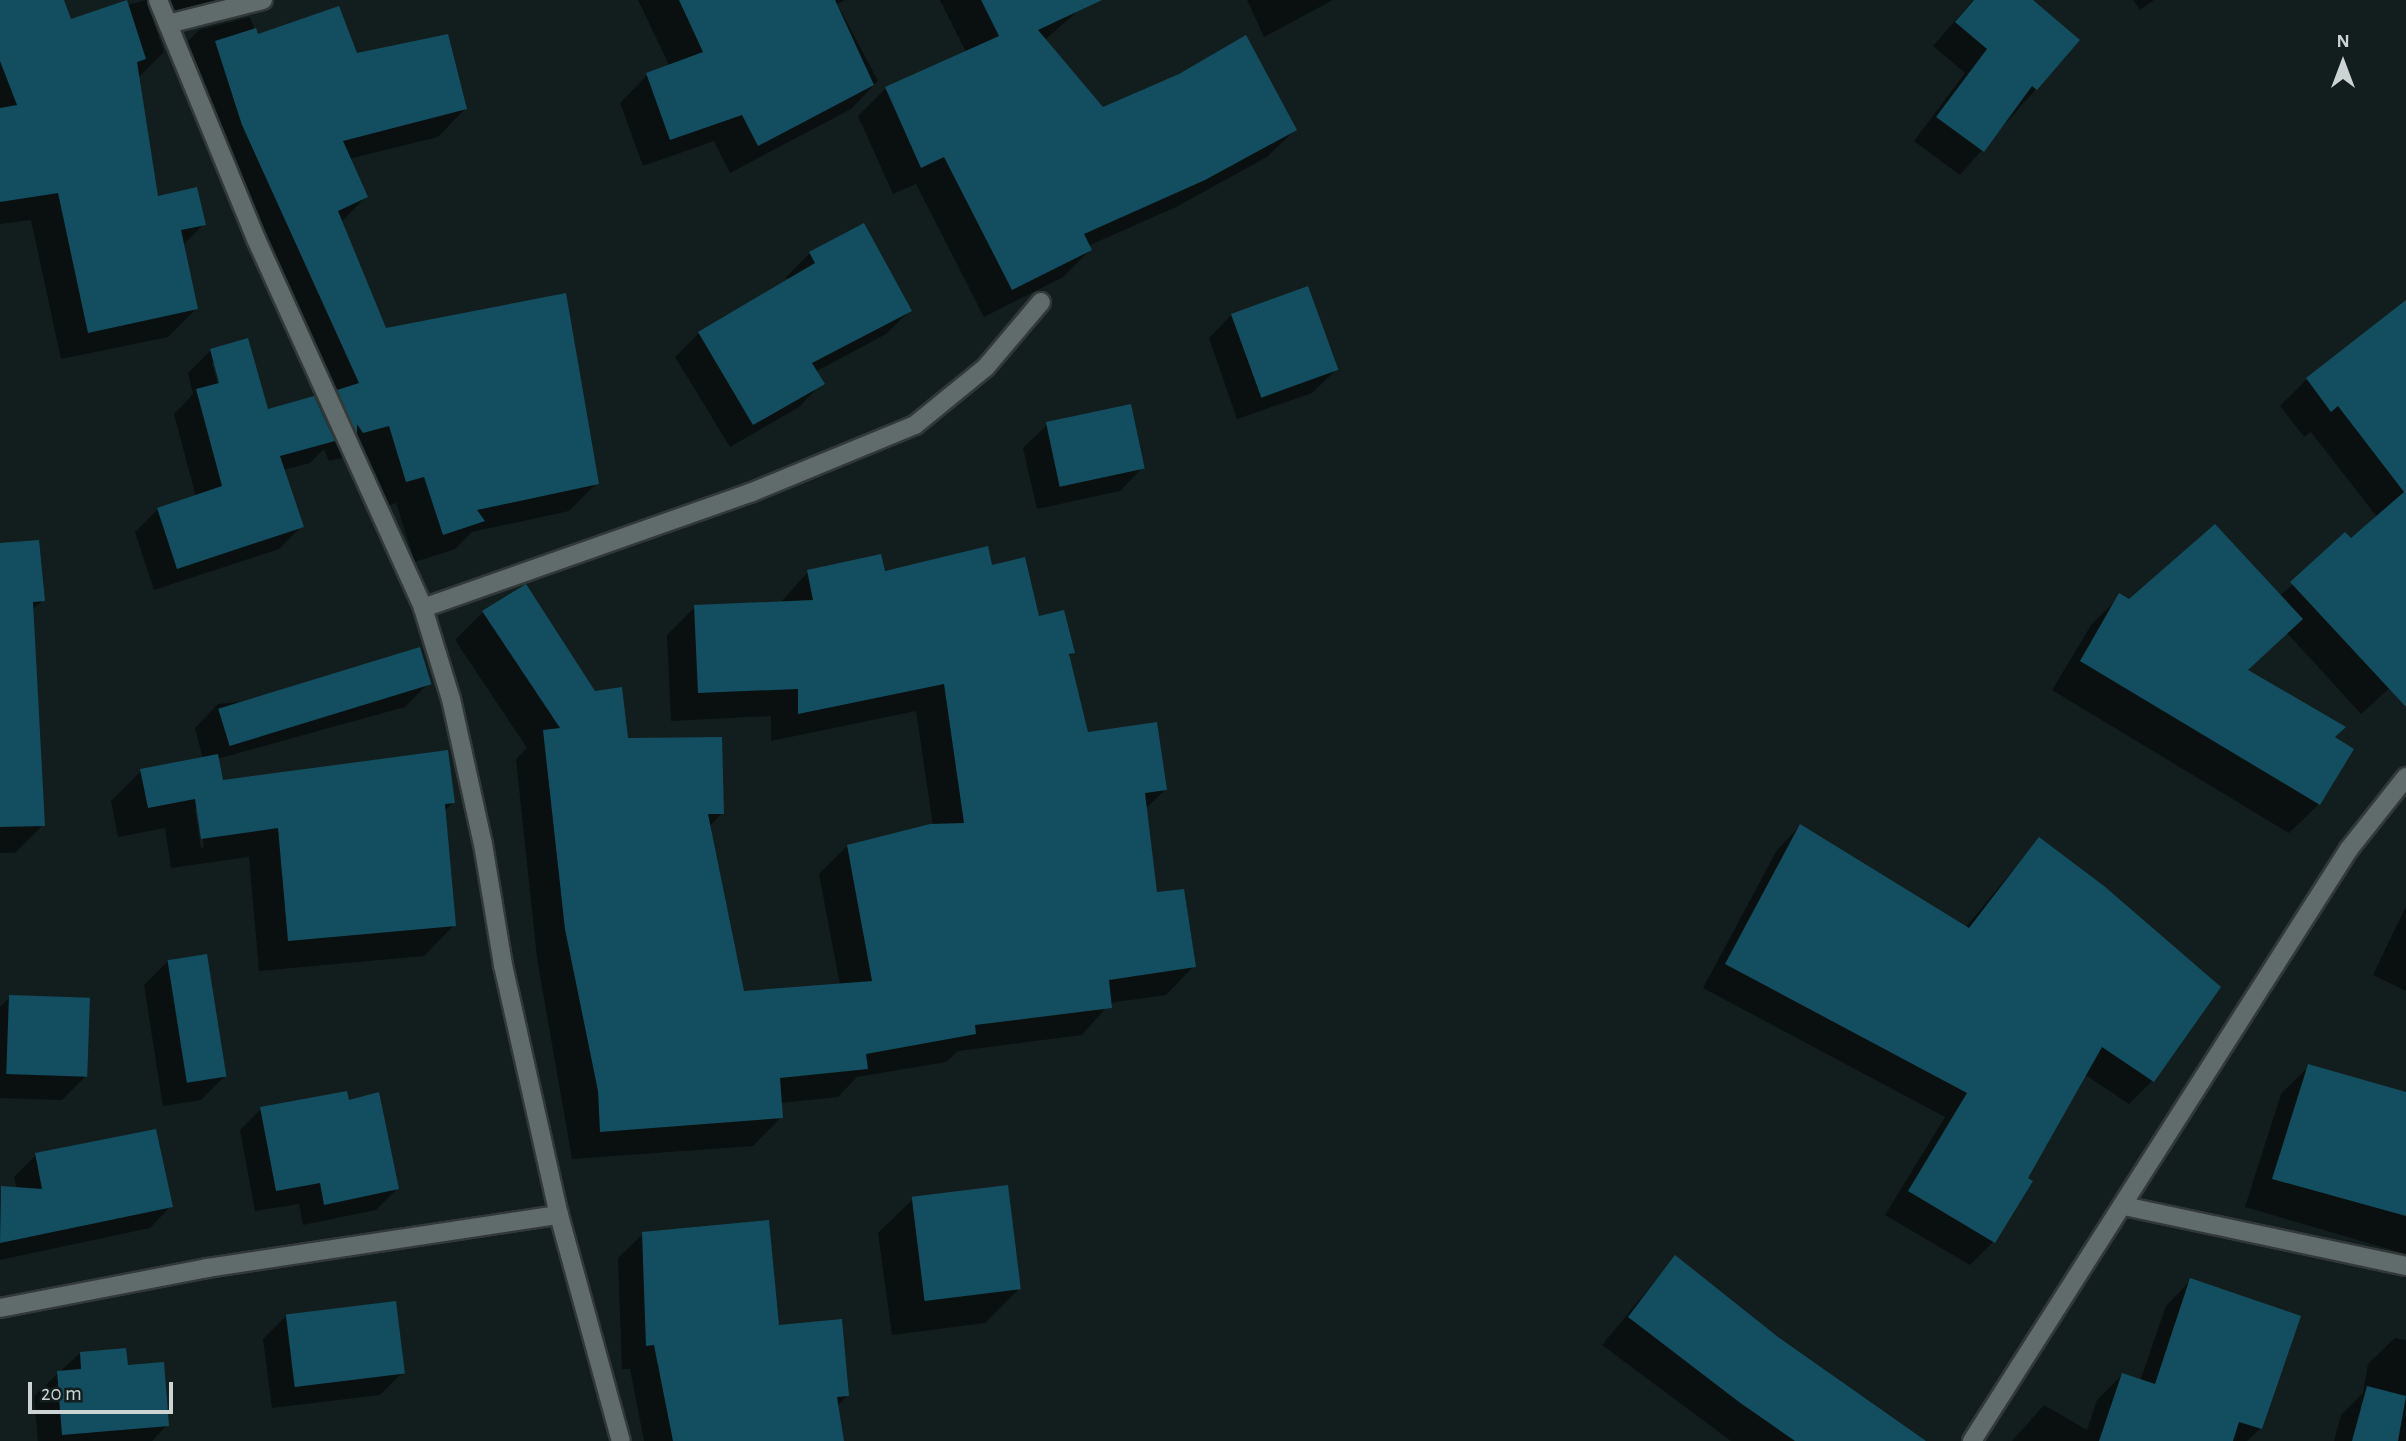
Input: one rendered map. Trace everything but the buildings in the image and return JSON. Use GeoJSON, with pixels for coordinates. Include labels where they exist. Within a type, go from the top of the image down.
{"type":"FeatureCollection","features":[{"type":"Feature","properties":{"kind":"street"},"geometry":{"type":"LineString","coordinates":[[158,0],[256,239],[423,608],[454,712],[483,844],[502,965],[559,1215],[621,1441]]}},
{"type":"Feature","properties":{"kind":"street"},"geometry":{"type":"LineString","coordinates":[[168,24],[263,0]]}},
{"type":"Feature","properties":{"kind":"street"},"geometry":{"type":"LineString","coordinates":[[423,608],[750,492],[915,425],[986,367],[1041,302]]}},
{"type":"Feature","properties":{"kind":"street"},"geometry":{"type":"LineString","coordinates":[[1972,1441],[2350,849],[2406,777]]}},
{"type":"Feature","properties":{"kind":"street"},"geometry":{"type":"LineString","coordinates":[[2124,1206],[2406,1266]]}},
{"type":"Feature","properties":{"kind":"street"},"geometry":{"type":"LineString","coordinates":[[0,1308],[207,1268],[559,1215]]}}]}
